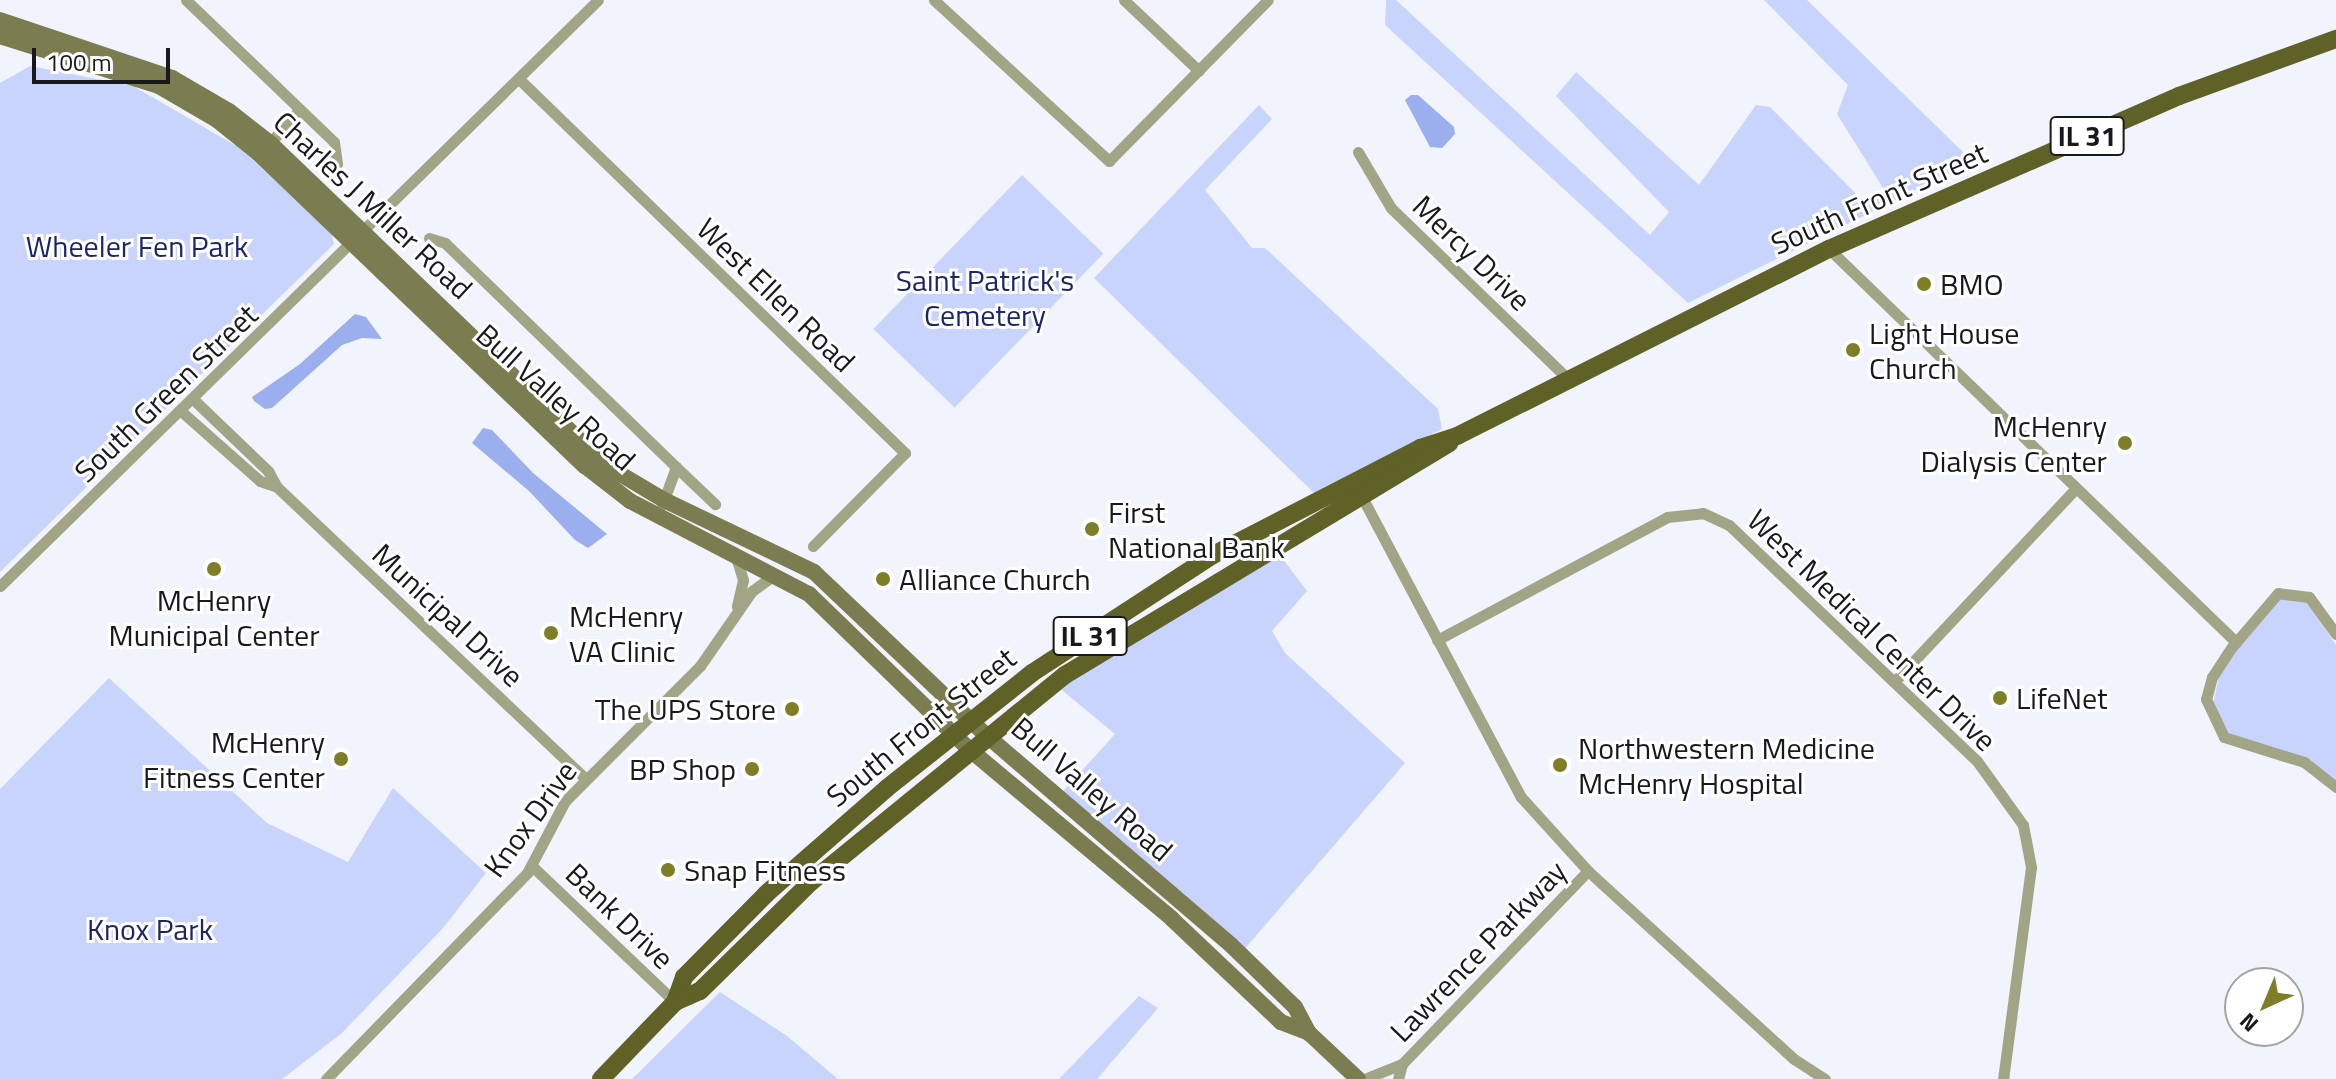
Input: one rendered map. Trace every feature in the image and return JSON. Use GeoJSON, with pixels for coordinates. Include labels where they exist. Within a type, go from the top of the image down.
{"type":"FeatureCollection","features":[{"type":"Feature","properties":{"kind":"main road","name":"South Front Street"},"geometry":{"type":"LineString","coordinates":[[675,1002],[684,977],[766,894],[970,720],[1213,555],[1420,448],[1457,436],[1567,378],[1829,249],[2179,96],[2336,39]]}},
{"type":"Feature","properties":{"kind":"main road","name":"South Front Street"},"geometry":{"type":"LineString","coordinates":[[601,1079],[675,1002],[700,991],[811,882],[986,735],[1125,636],[1428,460],[1457,436]]}},
{"type":"Feature","properties":{"kind":"street"},"geometry":{"type":"LineString","coordinates":[[186,0],[334,142],[337,164]]}},
{"type":"Feature","properties":{"kind":"street","name":"South Green Street"},"geometry":{"type":"LineString","coordinates":[[0,586],[182,412],[598,0]]}},
{"type":"Feature","properties":{"kind":"street"},"geometry":{"type":"LineString","coordinates":[[934,0],[1109,161],[1268,0]]}},
{"type":"Feature","properties":{"kind":"street"},"geometry":{"type":"LineString","coordinates":[[1124,0],[1199,71]]}},
{"type":"Feature","properties":{"kind":"street","name":"Charles J Miller Road"},"geometry":{"type":"LineString","coordinates":[[0,20],[172,78],[229,111],[270,143],[358,239]]}},
{"type":"Feature","properties":{"kind":"street","name":"Charles J Miller Road"},"geometry":{"type":"LineString","coordinates":[[0,36],[159,86],[205,113],[257,152],[358,239],[607,466],[660,508]]}},
{"type":"Feature","properties":{"kind":"street","name":"West Ellen Road"},"geometry":{"type":"LineString","coordinates":[[520,80],[905,453],[813,546]]}},
{"type":"Feature","properties":{"kind":"street"},"geometry":{"type":"LineString","coordinates":[[270,143],[300,109]]}},
{"type":"Feature","properties":{"kind":"street","name":"Mercy Drive"},"geometry":{"type":"LineString","coordinates":[[1358,152],[1391,208],[1567,378]]}},
{"type":"Feature","properties":{"kind":"street","name":"Bull Valley Road"},"geometry":{"type":"LineString","coordinates":[[429,238],[445,243],[715,504]]}},
{"type":"Feature","properties":{"kind":"street"},"geometry":{"type":"LineString","coordinates":[[1829,249],[2236,642]]}},
{"type":"Feature","properties":{"kind":"street","name":"Municipal Drive"},"geometry":{"type":"LineString","coordinates":[[194,400],[268,471],[277,487],[586,779]]}},
{"type":"Feature","properties":{"kind":"street","name":"Municipal Drive"},"geometry":{"type":"LineString","coordinates":[[182,412],[260,481],[277,487]]}},
{"type":"Feature","properties":{"kind":"street","name":"Bull Valley Road"},"geometry":{"type":"LineString","coordinates":[[660,508],[676,467]]}},
{"type":"Feature","properties":{"kind":"street"},"geometry":{"type":"LineString","coordinates":[[1894,682],[2075,489]]}},
{"type":"Feature","properties":{"kind":"street"},"geometry":{"type":"LineString","coordinates":[[1362,497],[1521,797],[1588,871],[1794,1059],[1825,1079]]}},
{"type":"Feature","properties":{"kind":"street","name":"Bull Valley Road"},"geometry":{"type":"LineString","coordinates":[[660,508],[809,594],[953,735],[1172,919],[1281,1022],[1309,1033],[1361,1079]]}},
{"type":"Feature","properties":{"kind":"street","name":"Bull Valley Road"},"geometry":{"type":"LineString","coordinates":[[660,508],[814,572],[986,735],[1232,946],[1295,1007],[1309,1033]]}},
{"type":"Feature","properties":{"kind":"street","name":"West Medical Center Drive"},"geometry":{"type":"LineString","coordinates":[[1437,640],[1667,517],[1703,513],[1729,525],[1977,761],[2023,825],[2031,867],[2003,1079]]}},
{"type":"Feature","properties":{"kind":"street","name":"Knox Drive"},"geometry":{"type":"LineString","coordinates":[[734,618],[743,584],[735,554]]}},
{"type":"Feature","properties":{"kind":"street","name":"Knox Drive"},"geometry":{"type":"LineString","coordinates":[[326,1079],[532,866],[545,830],[586,779],[700,666],[755,587],[775,574]]}},
{"type":"Feature","properties":{"kind":"street"},"geometry":{"type":"LineString","coordinates":[[2336,634],[2309,597],[2288,591],[2268,599],[2210,682],[2206,699],[2213,723],[2224,737],[2242,746],[2304,762],[2336,787]]}},
{"type":"Feature","properties":{"kind":"street","name":"Bank Drive"},"geometry":{"type":"LineString","coordinates":[[532,866],[675,1002]]}},
{"type":"Feature","properties":{"kind":"street","name":"Lawrence Parkway"},"geometry":{"type":"LineString","coordinates":[[1361,1079],[1402,1064],[1588,871]]}},
{"type":"Feature","properties":{"kind":"street","name":"Lawrence Parkway"},"geometry":{"type":"LineString","coordinates":[[1398,1079],[1402,1064]]}},
{"type":"Feature","properties":{"kind":"green space"},"geometry":{"type":"Polygon","coordinates":[[[1386,0],[1396,0],[1650,235],[1669,212],[1556,96],[1576,72],[1699,185],[1756,105],[1770,107],[1866,204],[1885,191],[1837,114],[1848,85],[1764,0],[1807,0],[1966,155],[1952,172],[1688,303],[1385,25],[1386,0]]]}},
{"type":"Feature","properties":{"kind":"green space","name":"Wheeler Fen Park"},"geometry":{"type":"Polygon","coordinates":[[[30,66],[133,86],[240,148],[331,232],[334,244],[0,572],[0,83],[30,66]]]}},
{"type":"Feature","properties":{"kind":"green space"},"geometry":{"type":"Polygon","coordinates":[[[1259,105],[1272,119],[1205,190],[1252,248],[1265,248],[1438,409],[1442,429],[1314,493],[1094,278],[1259,105]]]}},
{"type":"Feature","properties":{"kind":"green space","name":"Saint Patrick's Cemetery"},"geometry":{"type":"Polygon","coordinates":[[[1022,175],[1103,253],[955,407],[873,329],[1022,175]]]}},
{"type":"Feature","properties":{"kind":"green space"},"geometry":{"type":"Polygon","coordinates":[[[1279,554],[1307,591],[1272,631],[1285,653],[1405,763],[1242,952],[1058,797],[1115,734],[1057,686],[1279,554]]]}},
{"type":"Feature","properties":{"kind":"green space"},"geometry":{"type":"Polygon","coordinates":[[[2281,599],[2307,601],[2336,645],[2336,780],[2303,757],[2238,740],[2227,732],[2213,704],[2220,672],[2268,607],[2281,599]]]}},
{"type":"Feature","properties":{"kind":"green space","name":"Knox Park"},"geometry":{"type":"Polygon","coordinates":[[[109,678],[267,823],[348,862],[393,788],[486,873],[443,928],[342,1033],[282,1079],[0,1079],[0,789],[109,678]]]}},
{"type":"Feature","properties":{"kind":"green space"},"geometry":{"type":"Polygon","coordinates":[[[720,992],[787,1036],[838,1079],[632,1079],[720,992]]]}},
{"type":"Feature","properties":{"kind":"green space"},"geometry":{"type":"Polygon","coordinates":[[[1139,996],[1158,1008],[1097,1079],[1059,1079],[1139,996]]]}},
{"type":"Feature","properties":{"kind":"shaded area"},"geometry":{"type":"Polygon","coordinates":[[[1411,95],[1418,95],[1454,127],[1455,134],[1442,148],[1430,147],[1405,100],[1411,95]]]}},
{"type":"Feature","properties":{"kind":"shaded area"},"geometry":{"type":"Polygon","coordinates":[[[355,314],[366,317],[382,339],[362,338],[342,345],[272,408],[265,409],[254,401],[252,397],[300,364],[355,314]]]}},
{"type":"Feature","properties":{"kind":"shaded area"},"geometry":{"type":"Polygon","coordinates":[[[483,428],[492,430],[533,473],[607,534],[588,548],[575,540],[529,491],[472,443],[483,428]]]}},
{"type":"Feature","properties":{"kind":"place","name":"BMO"},"geometry":{"type":"Point","coordinates":[1924,284]}},
{"type":"Feature","properties":{"kind":"place","name":"Light House Church"},"geometry":{"type":"Point","coordinates":[1853,350]}},
{"type":"Feature","properties":{"kind":"place","name":"McHenry Dialysis Center"},"geometry":{"type":"Point","coordinates":[2125,443]}},
{"type":"Feature","properties":{"kind":"place","name":"First National Bank"},"geometry":{"type":"Point","coordinates":[1092,529]}},
{"type":"Feature","properties":{"kind":"place","name":"McHenry Municipal Center"},"geometry":{"type":"Point","coordinates":[214,569]}},
{"type":"Feature","properties":{"kind":"place","name":"Alliance Church"},"geometry":{"type":"Point","coordinates":[883,579]}},
{"type":"Feature","properties":{"kind":"place","name":"McHenry VA Clinic"},"geometry":{"type":"Point","coordinates":[551,633]}},
{"type":"Feature","properties":{"kind":"place","name":"LifeNet"},"geometry":{"type":"Point","coordinates":[2000,698]}},
{"type":"Feature","properties":{"kind":"place","name":"The UPS Store"},"geometry":{"type":"Point","coordinates":[792,709]}},
{"type":"Feature","properties":{"kind":"place","name":"McHenry Fitness Center"},"geometry":{"type":"Point","coordinates":[341,759]}},
{"type":"Feature","properties":{"kind":"place","name":"Northwestern Medicine McHenry Hospital"},"geometry":{"type":"Point","coordinates":[1560,765]}},
{"type":"Feature","properties":{"kind":"place","name":"BP Shop"},"geometry":{"type":"Point","coordinates":[752,769]}},
{"type":"Feature","properties":{"kind":"place","name":"Snap Fitness"},"geometry":{"type":"Point","coordinates":[668,870]}}]}
